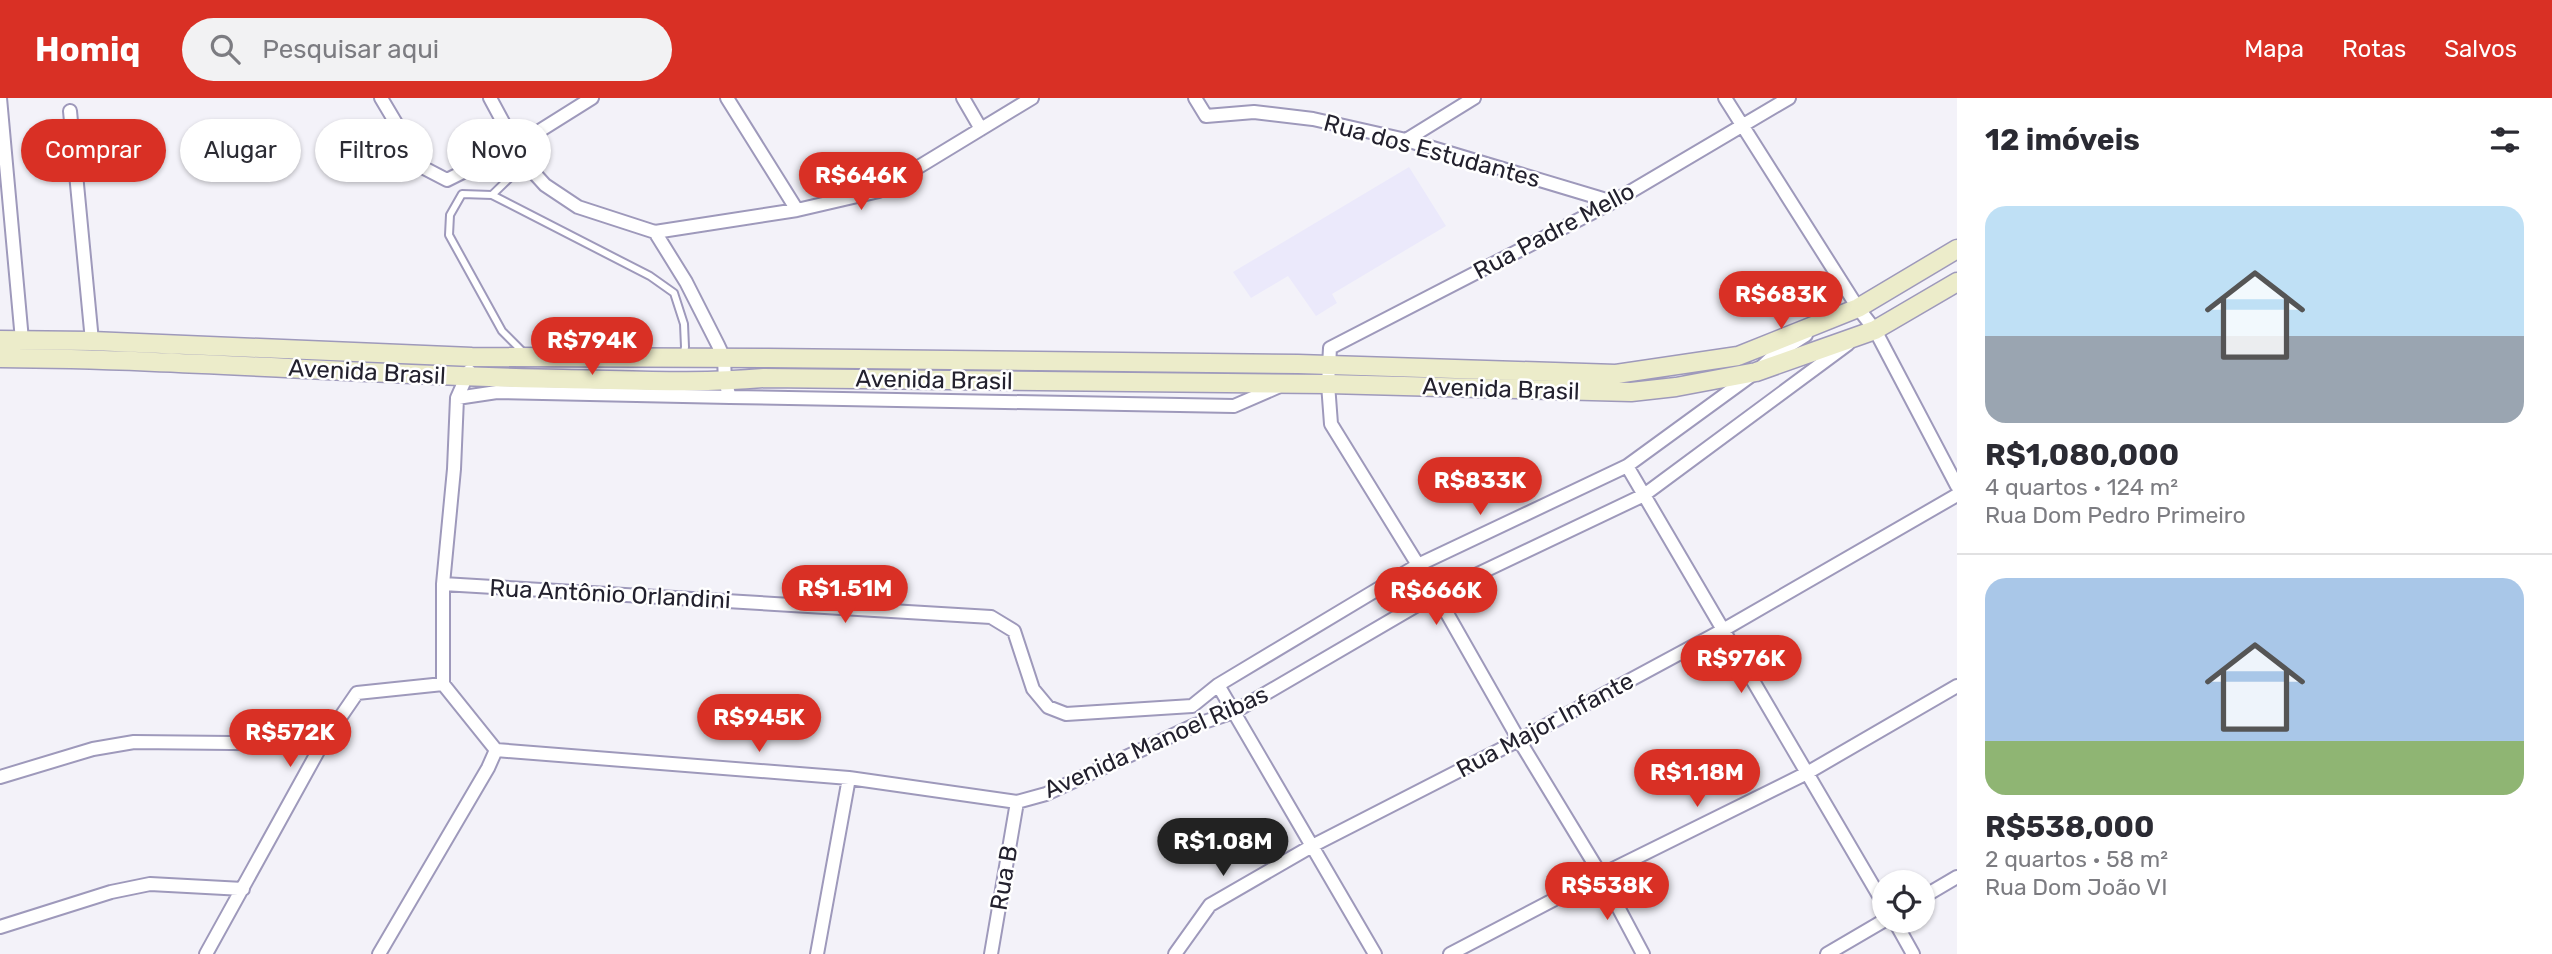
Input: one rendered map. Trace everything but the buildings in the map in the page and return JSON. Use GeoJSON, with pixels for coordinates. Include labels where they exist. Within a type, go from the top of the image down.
{"type":"FeatureCollection","features":[{"type":"Feature","properties":{"kind":"main road","name":"Avenida Manoel Ribas"},"geometry":{"type":"LineString","coordinates":[[1830,319],[1858,307],[1957,249]]}},
{"type":"Feature","properties":{"kind":"main road","name":"Avenida Manoel Ribas"},"geometry":{"type":"LineString","coordinates":[[1868,333],[1957,282]]}},
{"type":"Feature","properties":{"kind":"main road","name":"Avenida Brasil"},"geometry":{"type":"LineString","coordinates":[[0,358],[92,359],[468,377],[496,385],[728,389],[764,378],[1283,385],[1329,375],[1616,374],[1738,356],[1830,319]]}},
{"type":"Feature","properties":{"kind":"main road","name":"Avenida Brasil"},"geometry":{"type":"LineString","coordinates":[[0,340],[92,341],[472,357],[1298,364],[1329,375],[1631,392],[1676,387],[1756,372],[1868,333]]}},
{"type":"Feature","properties":{"kind":"main road"},"geometry":{"type":"LineString","coordinates":[[764,378],[768,358]]}},
{"type":"Feature","properties":{"kind":"street"},"geometry":{"type":"LineString","coordinates":[[1,98],[22,340]]}},
{"type":"Feature","properties":{"kind":"street"},"geometry":{"type":"LineString","coordinates":[[382,98],[422,167],[447,180]]}},
{"type":"Feature","properties":{"kind":"street"},"geometry":{"type":"LineString","coordinates":[[490,98],[502,119]]}},
{"type":"Feature","properties":{"kind":"street"},"geometry":{"type":"LineString","coordinates":[[551,124],[592,98]]}},
{"type":"Feature","properties":{"kind":"street"},"geometry":{"type":"LineString","coordinates":[[727,98],[797,210]]}},
{"type":"Feature","properties":{"kind":"street"},"geometry":{"type":"LineString","coordinates":[[963,98],[981,129]]}},
{"type":"Feature","properties":{"kind":"street"},"geometry":{"type":"LineString","coordinates":[[542,182],[578,206],[655,232],[797,210],[879,191],[1032,98]]}},
{"type":"Feature","properties":{"kind":"street","name":"Rua dos Estudantes"},"geometry":{"type":"LineString","coordinates":[[1195,98],[1206,117],[1254,112],[1313,119],[1406,139],[1613,202]]}},
{"type":"Feature","properties":{"kind":"street"},"geometry":{"type":"LineString","coordinates":[[1725,98],[1858,307],[1868,333],[1957,486]]}},
{"type":"Feature","properties":{"kind":"street","name":"Rua Padre Mello"},"geometry":{"type":"LineString","coordinates":[[1298,364],[1613,202],[1789,98]]}},
{"type":"Feature","properties":{"kind":"street"},"geometry":{"type":"LineString","coordinates":[[1406,139],[1466,100]]}},
{"type":"Feature","properties":{"kind":"street"},"geometry":{"type":"LineString","coordinates":[[70,111],[92,341]]}},
{"type":"Feature","properties":{"kind":"street"},"geometry":{"type":"LineString","coordinates":[[655,232],[686,282],[724,358],[728,389],[1234,406],[1283,385],[1298,364]]}},
{"type":"Feature","properties":{"kind":"street","name":"Avenida Manoel Ribas"},"geometry":{"type":"LineString","coordinates":[[1218,685],[1418,565],[1627,466],[1756,372],[1773,356],[1830,319]]}},
{"type":"Feature","properties":{"kind":"street","name":"Avenida Manoel Ribas"},"geometry":{"type":"LineString","coordinates":[[496,750],[849,778],[1017,802],[1046,794],[1195,725],[1234,712],[1436,594],[1644,495],[1868,333]]}},
{"type":"Feature","properties":{"kind":"street"},"geometry":{"type":"LineString","coordinates":[[1330,348],[1331,424],[1436,594],[1519,740],[1601,875],[1643,954]]}},
{"type":"Feature","properties":{"kind":"street"},"geometry":{"type":"LineString","coordinates":[[379,954],[496,750],[443,684],[443,584],[454,469],[457,398],[468,377],[472,357]]}},
{"type":"Feature","properties":{"kind":"street"},"geometry":{"type":"LineString","coordinates":[[457,398],[496,385]]}},
{"type":"Feature","properties":{"kind":"street"},"geometry":{"type":"LineString","coordinates":[[1627,466],[1872,883]]}},
{"type":"Feature","properties":{"kind":"street","name":"Rua Major Infante"},"geometry":{"type":"LineString","coordinates":[[1175,954],[1210,905],[1312,846],[1723,631],[1957,495]]}},
{"type":"Feature","properties":{"kind":"street","name":"Rua Antônio Orlandini"},"geometry":{"type":"LineString","coordinates":[[443,584],[991,617],[1014,631],[1033,690],[1048,707],[1066,714],[1192,706]]}},
{"type":"Feature","properties":{"kind":"street"},"geometry":{"type":"LineString","coordinates":[[206,954],[322,744],[357,693],[443,684]]}},
{"type":"Feature","properties":{"kind":"street"},"geometry":{"type":"LineString","coordinates":[[1195,725],[1192,706],[1218,685],[1375,954]]}},
{"type":"Feature","properties":{"kind":"street"},"geometry":{"type":"LineString","coordinates":[[1450,954],[1601,875],[1807,773],[1957,686]]}},
{"type":"Feature","properties":{"kind":"street"},"geometry":{"type":"LineString","coordinates":[[0,777],[93,749],[134,742],[322,744]]}},
{"type":"Feature","properties":{"kind":"street"},"geometry":{"type":"LineString","coordinates":[[817,954],[849,778]]}},
{"type":"Feature","properties":{"kind":"street","name":"Rua B"},"geometry":{"type":"LineString","coordinates":[[991,954],[1017,802]]}},
{"type":"Feature","properties":{"kind":"street"},"geometry":{"type":"LineString","coordinates":[[1935,890],[1957,877]]}},
{"type":"Feature","properties":{"kind":"street"},"geometry":{"type":"LineString","coordinates":[[0,927],[111,892],[150,884],[243,889]]}},
{"type":"Feature","properties":{"kind":"street"},"geometry":{"type":"LineString","coordinates":[[1827,954],[1872,928]]}},
{"type":"Feature","properties":{"kind":"street"},"geometry":{"type":"LineString","coordinates":[[1901,933],[1913,954]]}},
{"type":"Feature","properties":{"kind":"lane"},"geometry":{"type":"LineString","coordinates":[[492,195],[505,182]]}},
{"type":"Feature","properties":{"kind":"lane"},"geometry":{"type":"LineString","coordinates":[[496,385],[496,356],[524,353],[502,331],[449,235],[450,215],[462,194],[492,195],[650,276],[674,293],[684,324],[683,358]]}},
{"type":"Feature","properties":{"kind":"shaded area"},"geometry":{"type":"Polygon","coordinates":[[[1409,167],[1446,226],[1332,294],[1337,303],[1316,316],[1288,276],[1251,298],[1233,272],[1409,167]]]}}]}
